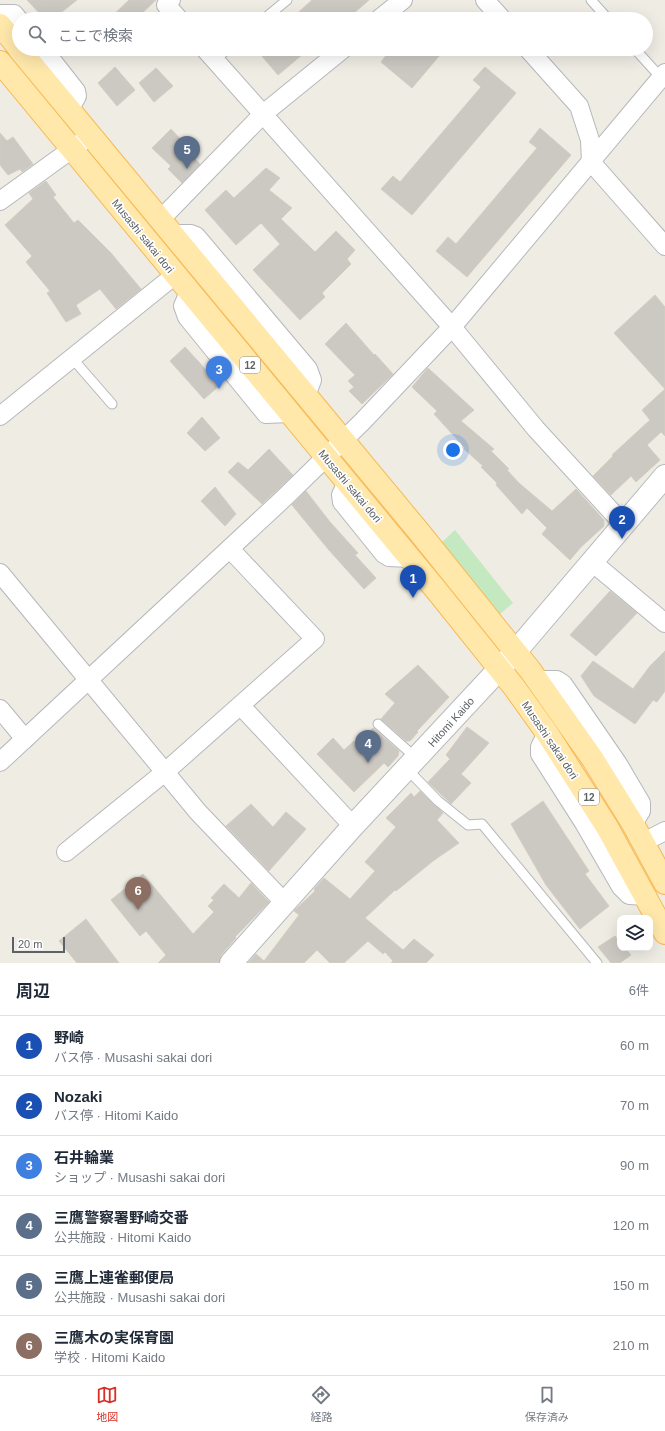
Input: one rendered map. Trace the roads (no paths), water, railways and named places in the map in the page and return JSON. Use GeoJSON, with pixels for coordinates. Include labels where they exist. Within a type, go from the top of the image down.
{"type":"FeatureCollection","features":[{"type":"Feature","properties":{"kind":"main road","name":"12"},"geometry":{"type":"LineString","coordinates":[[0,25],[12,40]]}},
{"type":"Feature","properties":{"kind":"main road","name":"12"},"geometry":{"type":"LineString","coordinates":[[25,56],[516,651],[592,758],[638,833],[665,883]]}},
{"type":"Feature","properties":{"kind":"main road","name":"Musashi sakai dori"},"geometry":{"type":"LineString","coordinates":[[0,62],[410,558],[499,669],[547,733],[607,827],[647,896],[665,933]]}},
{"type":"Feature","properties":{"kind":"main road","name":"Hitomi Kaido"},"geometry":{"type":"LineString","coordinates":[[231,963],[353,826],[516,651],[665,476]]}},
{"type":"Feature","properties":{"kind":"street"},"geometry":{"type":"LineString","coordinates":[[171,0],[166,5],[172,12]]}},
{"type":"Feature","properties":{"kind":"street"},"geometry":{"type":"LineString","coordinates":[[387,12],[402,0]]}},
{"type":"Feature","properties":{"kind":"street"},"geometry":{"type":"LineString","coordinates":[[485,0],[496,12]]}},
{"type":"Feature","properties":{"kind":"street"},"geometry":{"type":"LineString","coordinates":[[0,14],[12,14]]}},
{"type":"Feature","properties":{"kind":"street"},"geometry":{"type":"LineString","coordinates":[[48,56],[76,91],[77,96],[69,110]]}},
{"type":"Feature","properties":{"kind":"street"},"geometry":{"type":"LineString","coordinates":[[217,56],[263,114],[452,327],[536,429],[624,525]]}},
{"type":"Feature","properties":{"kind":"street"},"geometry":{"type":"LineString","coordinates":[[166,227],[263,114],[334,56]]}},
{"type":"Feature","properties":{"kind":"street"},"geometry":{"type":"LineString","coordinates":[[534,56],[579,106],[590,140],[590,162],[665,246]]}},
{"type":"Feature","properties":{"kind":"street"},"geometry":{"type":"LineString","coordinates":[[0,762],[326,458],[452,327],[590,162],[664,78]]}},
{"type":"Feature","properties":{"kind":"street"},"geometry":{"type":"LineString","coordinates":[[590,140],[616,133]]}},
{"type":"Feature","properties":{"kind":"street"},"geometry":{"type":"LineString","coordinates":[[0,200],[71,148],[90,136]]}},
{"type":"Feature","properties":{"kind":"street"},"geometry":{"type":"LineString","coordinates":[[0,416],[175,275]]}},
{"type":"Feature","properties":{"kind":"street"},"geometry":{"type":"LineString","coordinates":[[66,852],[165,772],[315,639],[230,549]]}},
{"type":"Feature","properties":{"kind":"street"},"geometry":{"type":"LineString","coordinates":[[592,562],[665,623]]}},
{"type":"Feature","properties":{"kind":"street"},"geometry":{"type":"LineString","coordinates":[[0,573],[198,812],[284,902]]}},
{"type":"Feature","properties":{"kind":"street"},"geometry":{"type":"LineString","coordinates":[[241,706],[353,826]]}},
{"type":"Feature","properties":{"kind":"street"},"geometry":{"type":"LineString","coordinates":[[0,708],[25,739]]}},
{"type":"Feature","properties":{"kind":"street"},"geometry":{"type":"LineString","coordinates":[[638,833],[665,831]]}},
{"type":"Feature","properties":{"kind":"lane"},"geometry":{"type":"LineString","coordinates":[[272,12],[287,0]]}},
{"type":"Feature","properties":{"kind":"lane"},"geometry":{"type":"LineString","coordinates":[[591,0],[602,12]]}},
{"type":"Feature","properties":{"kind":"lane"},"geometry":{"type":"LineString","coordinates":[[642,56],[664,78]]}},
{"type":"Feature","properties":{"kind":"lane"},"geometry":{"type":"LineString","coordinates":[[72,358],[112,404]]}},
{"type":"Feature","properties":{"kind":"lane"},"geometry":{"type":"LineString","coordinates":[[378,724],[412,764],[438,801],[468,825],[482,824],[597,963]]}},
{"type":"Feature","properties":{"kind":"place","name":"三鷹上連雀郵便局"},"geometry":{"type":"Point","coordinates":[187,169]}},
{"type":"Feature","properties":{"kind":"place","name":"石井輪業"},"geometry":{"type":"Point","coordinates":[219,389]}},
{"type":"Feature","properties":{"kind":"place","name":"Nozaki"},"geometry":{"type":"Point","coordinates":[622,539]}},
{"type":"Feature","properties":{"kind":"place","name":"野崎"},"geometry":{"type":"Point","coordinates":[413,598]}},
{"type":"Feature","properties":{"kind":"place","name":"三鷹警察署野崎交番"},"geometry":{"type":"Point","coordinates":[368,763]}},
{"type":"Feature","properties":{"kind":"place","name":"三鷹木の実保育園"},"geometry":{"type":"Point","coordinates":[138,910]}}]}
